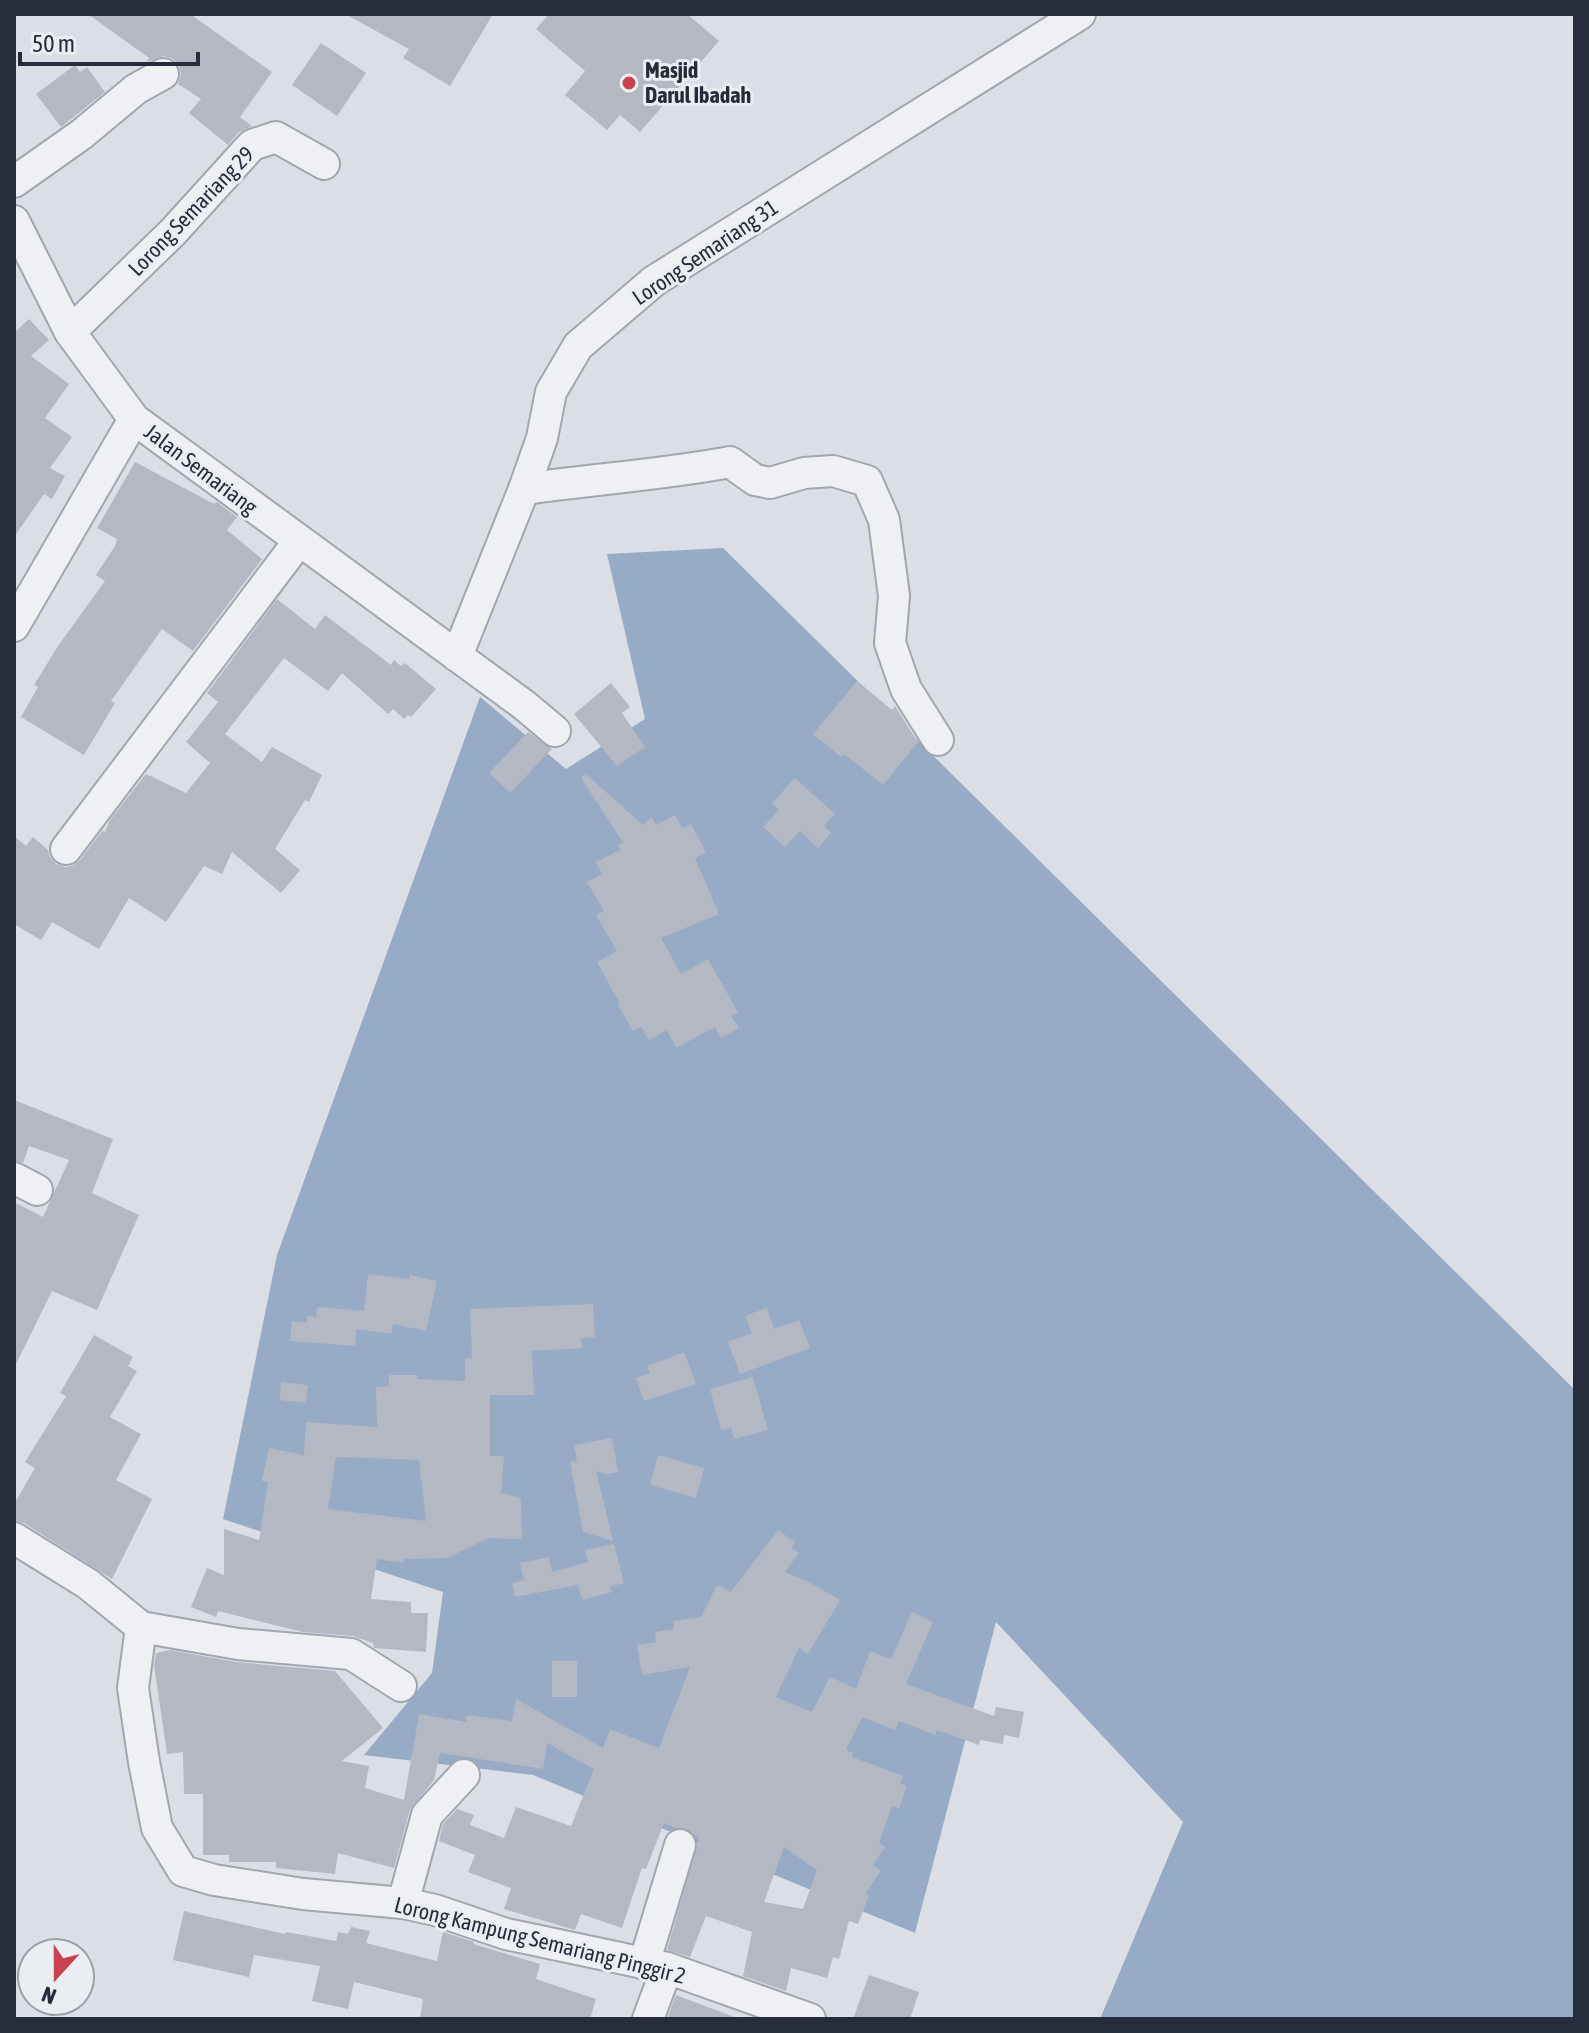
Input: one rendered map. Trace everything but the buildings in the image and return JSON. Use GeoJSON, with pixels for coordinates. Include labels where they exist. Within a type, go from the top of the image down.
{"type":"FeatureCollection","features":[{"type":"Feature","properties":{"kind":"street","name":"Lorong Semariang 31"},"geometry":{"type":"LineString","coordinates":[[457,656],[524,489],[542,438],[551,392],[578,346],[654,281],[1080,14]]}},
{"type":"Feature","properties":{"kind":"street"},"geometry":{"type":"LineString","coordinates":[[14,182],[82,134],[136,89],[163,74]]}},
{"type":"Feature","properties":{"kind":"street","name":"Lorong Semariang 29"},"geometry":{"type":"LineString","coordinates":[[70,332],[173,232],[252,145],[276,137],[324,164]]}},
{"type":"Feature","properties":{"kind":"street","name":"Jalan Semariang"},"geometry":{"type":"LineString","coordinates":[[14,221],[70,332],[134,419],[524,705],[555,731]]}},
{"type":"Feature","properties":{"kind":"street"},"geometry":{"type":"LineString","coordinates":[[14,626],[134,419]]}},
{"type":"Feature","properties":{"kind":"street"},"geometry":{"type":"LineString","coordinates":[[524,489],[597,478],[675,472],[730,462],[755,480],[770,483],[804,473],[833,471],[867,481],[884,520],[894,596],[890,643],[906,689],[938,740]]}},
{"type":"Feature","properties":{"kind":"street"},"geometry":{"type":"LineString","coordinates":[[66,849],[299,541]]}},
{"type":"Feature","properties":{"kind":"street"},"geometry":{"type":"LineString","coordinates":[[14,1538],[88,1584],[141,1627],[238,1644],[351,1654],[401,1686]]}},
{"type":"Feature","properties":{"kind":"street","name":"Lorong Kampung Semariang Pinggir 2"},"geometry":{"type":"LineString","coordinates":[[141,1627],[133,1688],[144,1762],[157,1828],[183,1871],[214,1880],[303,1894],[403,1903],[435,1910],[506,1934],[655,1966],[810,2019]]}},
{"type":"Feature","properties":{"kind":"street"},"geometry":{"type":"LineString","coordinates":[[403,1903],[427,1815],[464,1775]]}},
{"type":"Feature","properties":{"kind":"street"},"geometry":{"type":"LineString","coordinates":[[648,2019],[655,1966],[680,1845]]}},
{"type":"Feature","properties":{"kind":"water"},"geometry":{"type":"Polygon","coordinates":[[[723,548],[1575,1390],[1575,2019],[1100,2019],[1183,1822],[996,1622],[915,1933],[533,1775],[364,1755],[432,1673],[443,1592],[223,1519],[277,1255],[480,697],[566,769],[645,719],[607,554],[723,548]]]}},
{"type":"Feature","properties":{"kind":"place","name":"Masjid Darul Ibadah"},"geometry":{"type":"Point","coordinates":[629,83]}}]}
